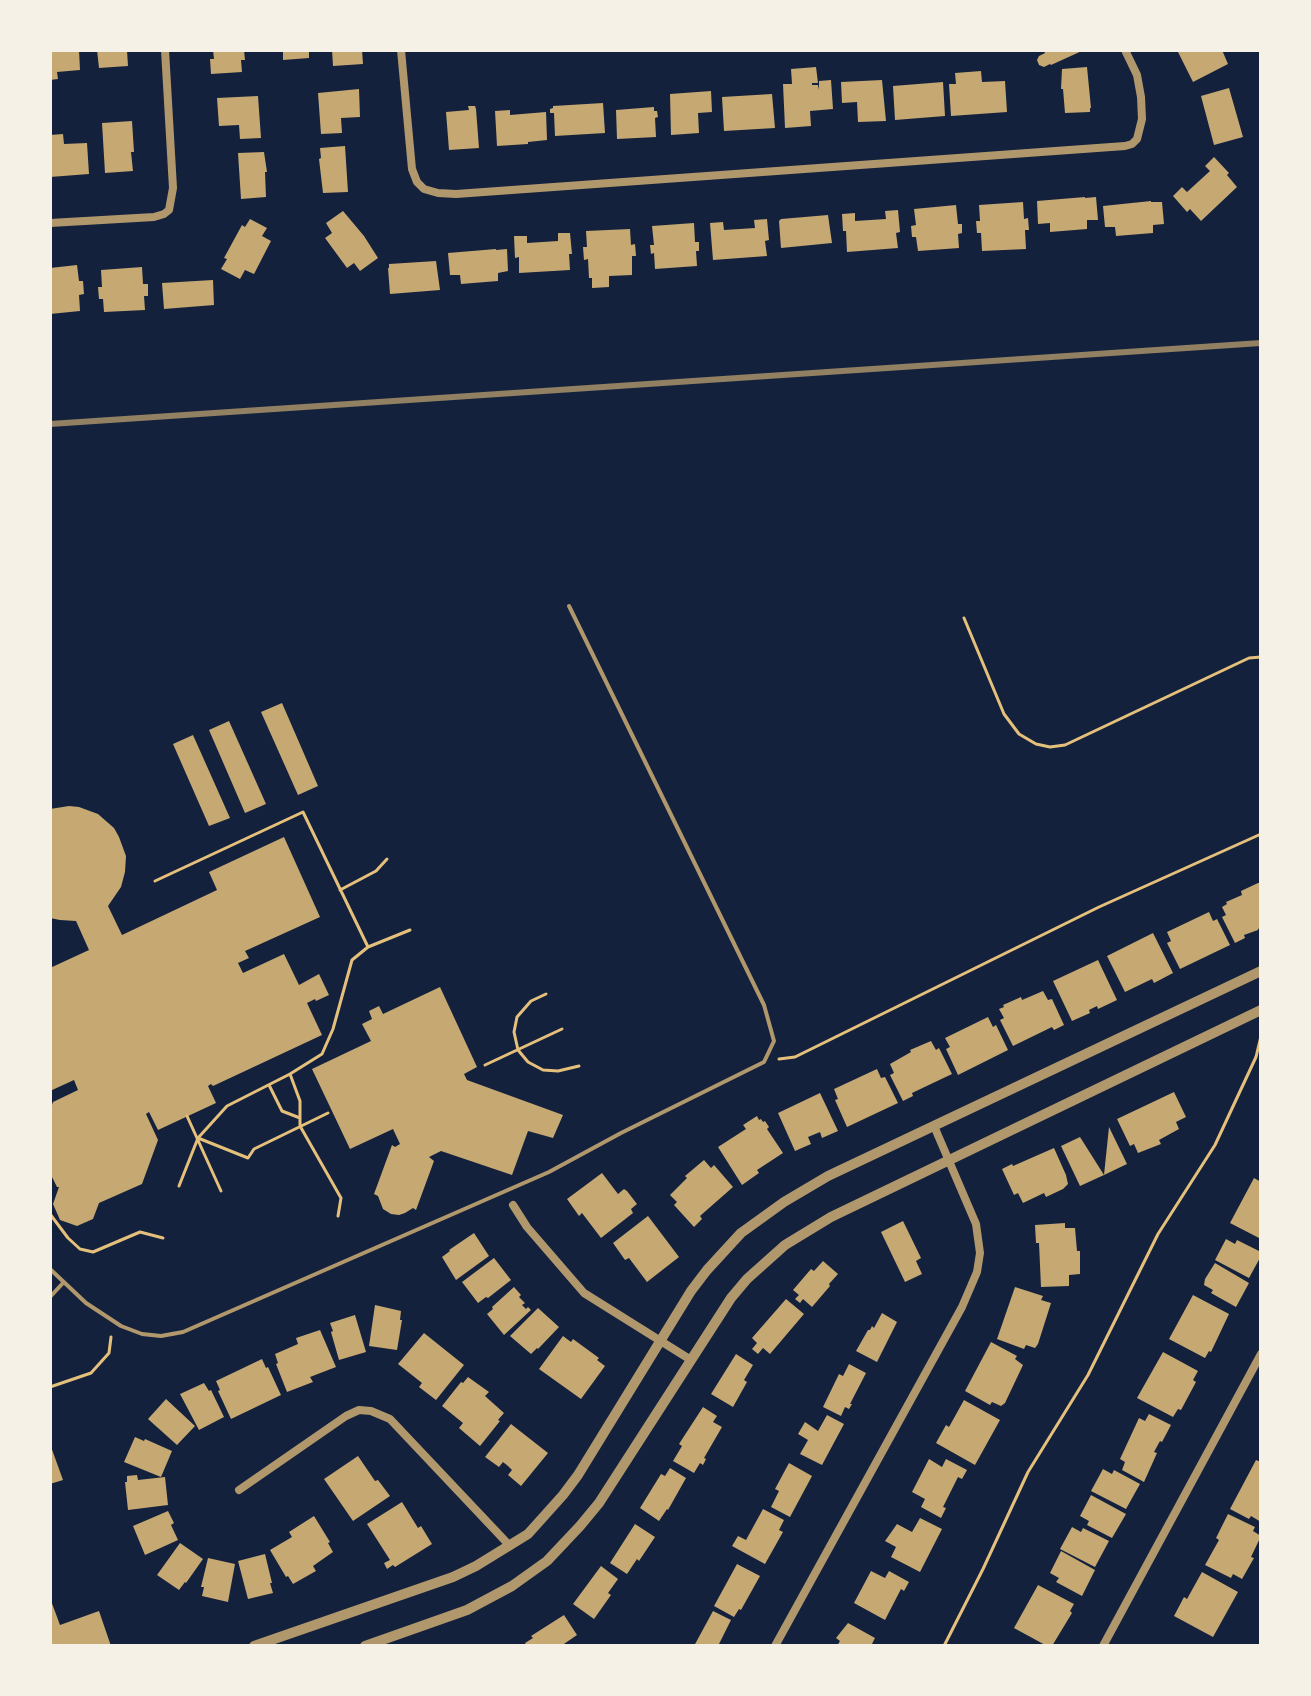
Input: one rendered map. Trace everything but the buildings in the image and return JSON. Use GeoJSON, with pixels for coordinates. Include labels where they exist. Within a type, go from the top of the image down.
{"type":"FeatureCollection","features":[{"type":"Feature","properties":{"kind":"street"},"geometry":{"type":"LineString","coordinates":[[50,223],[154,217],[169,210],[173,188],[165,50]]}},
{"type":"Feature","properties":{"kind":"street"},"geometry":{"type":"LineString","coordinates":[[401,50],[412,169],[417,182],[424,189],[456,194],[1125,146],[1137,139],[1142,119],[1137,75],[1125,50]]}},
{"type":"Feature","properties":{"kind":"street"},"geometry":{"type":"LineString","coordinates":[[254,1646],[274,1643],[453,1577],[528,1534],[563,1495],[707,1270],[751,1225],[784,1202],[828,1176],[1261,971]]}},
{"type":"Feature","properties":{"kind":"street"},"geometry":{"type":"LineString","coordinates":[[365,1646],[467,1610],[512,1586],[547,1561],[599,1503],[731,1298],[785,1245],[831,1217],[1261,1010]]}},
{"type":"Feature","properties":{"kind":"street"},"geometry":{"type":"LineString","coordinates":[[775,1646],[971,1288],[978,1262],[979,1239],[970,1207],[934,1126]]}},
{"type":"Feature","properties":{"kind":"street"},"geometry":{"type":"LineString","coordinates":[[513,1205],[527,1227],[584,1293],[691,1360]]}},
{"type":"Feature","properties":{"kind":"street"},"geometry":{"type":"LineString","coordinates":[[1103,1646],[1261,1354]]}},
{"type":"Feature","properties":{"kind":"street"},"geometry":{"type":"LineString","coordinates":[[239,1490],[346,1416],[359,1410],[371,1411],[390,1419],[510,1546]]}},
{"type":"Feature","properties":{"kind":"lane"},"geometry":{"type":"LineString","coordinates":[[51,1272],[86,1303],[121,1326],[142,1334],[161,1336],[183,1332],[549,1172],[764,1062],[774,1041],[764,1005],[569,606]]}},
{"type":"Feature","properties":{"kind":"lane"},"geometry":{"type":"LineString","coordinates":[[50,1297],[63,1283]]}},
{"type":"Feature","properties":{"kind":"path"},"geometry":{"type":"LineString","coordinates":[[964,618],[1004,714],[1019,734],[1036,744],[1050,747],[1065,745],[1249,658],[1261,657]]}},
{"type":"Feature","properties":{"kind":"path"},"geometry":{"type":"LineString","coordinates":[[155,881],[303,812],[368,947]]}},
{"type":"Feature","properties":{"kind":"path"},"geometry":{"type":"LineString","coordinates":[[764,1062],[795,1057],[1099,907],[1261,834]]}},
{"type":"Feature","properties":{"kind":"path"},"geometry":{"type":"LineString","coordinates":[[340,890],[376,871],[387,859]]}},
{"type":"Feature","properties":{"kind":"path"},"geometry":{"type":"LineString","coordinates":[[179,1186],[198,1138],[227,1106],[322,1054],[333,1029],[352,960],[368,947],[410,930]]}},
{"type":"Feature","properties":{"kind":"path"},"geometry":{"type":"LineString","coordinates":[[546,994],[531,1001],[517,1017],[514,1032],[518,1050],[528,1062],[543,1070],[558,1071],[579,1066]]}},
{"type":"Feature","properties":{"kind":"path"},"geometry":{"type":"LineString","coordinates":[[485,1065],[562,1029]]}},
{"type":"Feature","properties":{"kind":"path"},"geometry":{"type":"LineString","coordinates":[[944,1646],[1028,1472],[1088,1375],[1158,1234],[1215,1145],[1256,1057],[1261,1036]]}},
{"type":"Feature","properties":{"kind":"path"},"geometry":{"type":"LineString","coordinates":[[290,1074],[300,1101],[300,1126],[341,1198],[338,1216]]}},
{"type":"Feature","properties":{"kind":"path"},"geometry":{"type":"LineString","coordinates":[[269,1085],[282,1111],[300,1118]]}},
{"type":"Feature","properties":{"kind":"path"},"geometry":{"type":"LineString","coordinates":[[198,1138],[248,1158],[254,1149],[328,1113]]}},
{"type":"Feature","properties":{"kind":"path"},"geometry":{"type":"LineString","coordinates":[[187,1116],[221,1191]]}},
{"type":"Feature","properties":{"kind":"path"},"geometry":{"type":"LineString","coordinates":[[50,1214],[80,1249],[93,1252],[140,1232],[163,1238]]}},
{"type":"Feature","properties":{"kind":"path"},"geometry":{"type":"LineString","coordinates":[[50,1387],[91,1373],[109,1353],[111,1337]]}},
{"type":"Feature","properties":{"kind":"railway"},"geometry":{"type":"LineString","coordinates":[[50,424],[1261,343]]}}]}
